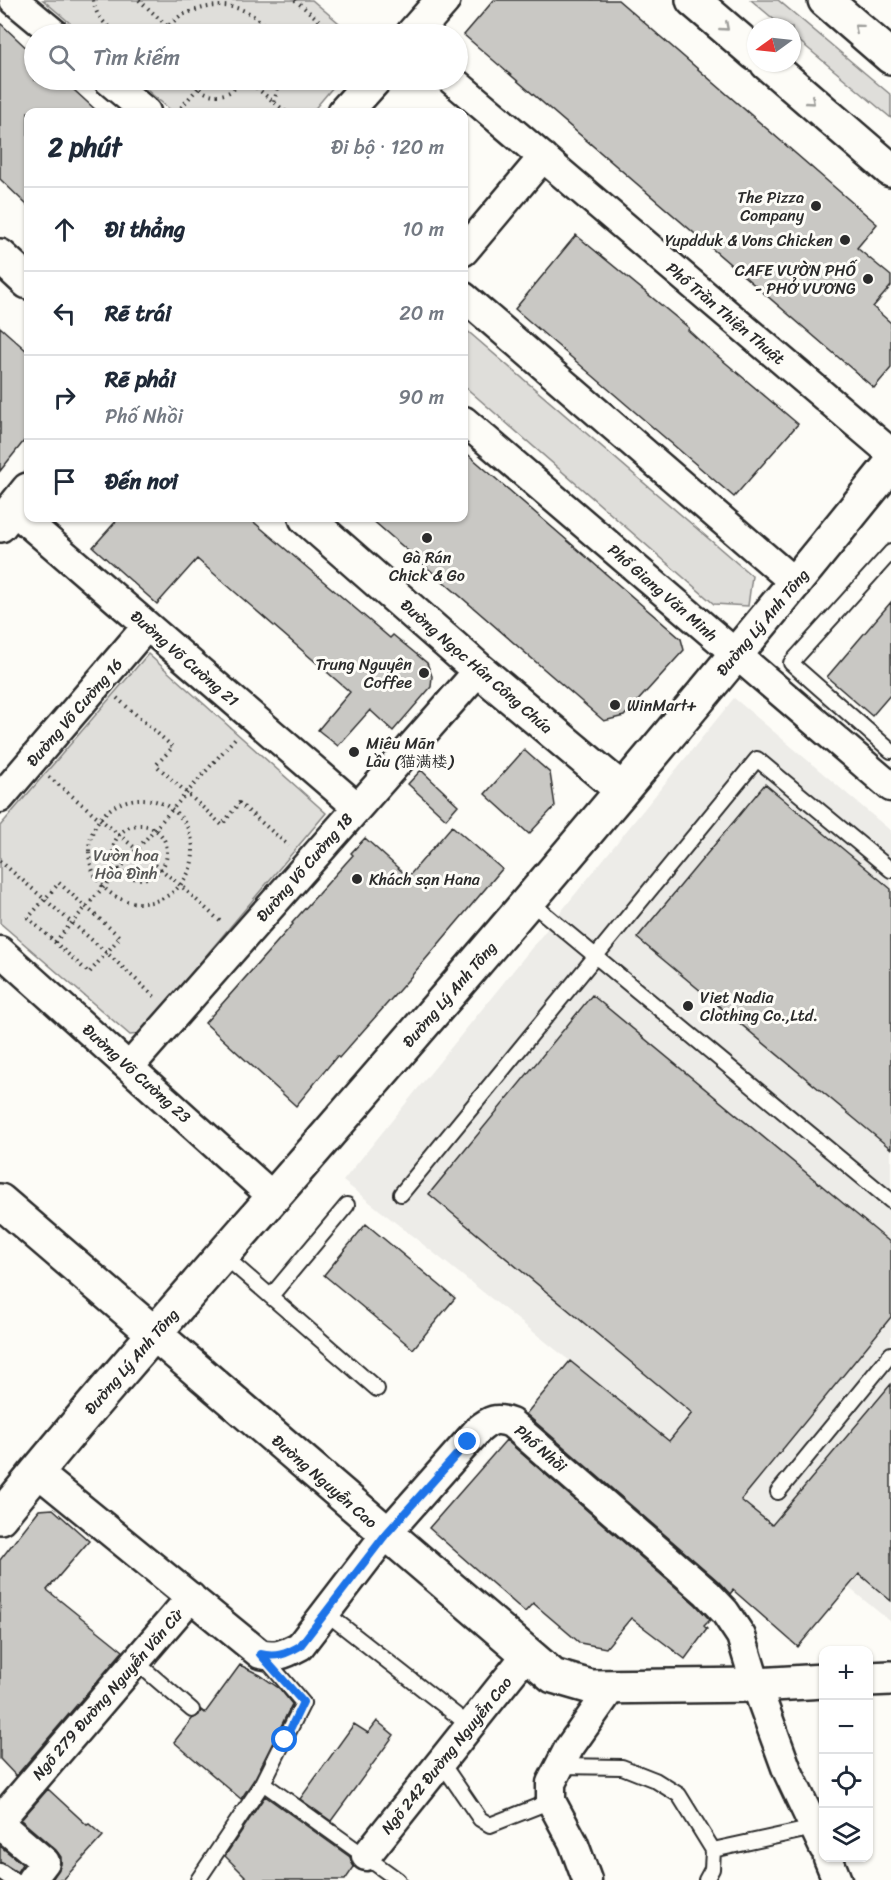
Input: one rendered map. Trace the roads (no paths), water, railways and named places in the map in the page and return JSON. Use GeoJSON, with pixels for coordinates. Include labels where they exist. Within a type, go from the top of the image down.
{"type":"FeatureCollection","features":[{"type":"Feature","properties":{"kind":"main road"},"geometry":{"type":"LineString","coordinates":[[422,24],[443,0]]}},
{"type":"Feature","properties":{"kind":"main road"},"geometry":{"type":"LineString","coordinates":[[693,0],[747,46]]}},
{"type":"Feature","properties":{"kind":"main road"},"geometry":{"type":"LineString","coordinates":[[825,0],[891,57]]}},
{"type":"Feature","properties":{"kind":"main road"},"geometry":{"type":"LineString","coordinates":[[777,72],[891,170]]}},
{"type":"Feature","properties":{"kind":"main road"},"geometry":{"type":"LineString","coordinates":[[349,108],[365,90]]}},
{"type":"Feature","properties":{"kind":"main road"},"geometry":{"type":"LineString","coordinates":[[0,256],[24,278]]}},
{"type":"Feature","properties":{"kind":"main road","name":"Đường Lý Anh Tông"},"geometry":{"type":"LineString","coordinates":[[0,1518],[154,1333],[529,901],[795,583],[891,464]]}},
{"type":"Feature","properties":{"kind":"main road","name":"Đường Ngọc Hân Công Chúa"},"geometry":{"type":"LineString","coordinates":[[311,522],[622,790]]}},
{"type":"Feature","properties":{"kind":"main road","name":"Đường Nguyễn Cao"},"geometry":{"type":"LineString","coordinates":[[0,1201],[554,1677],[591,1687],[756,1685],[819,1681]]}},
{"type":"Feature","properties":{"kind":"main road"},"geometry":{"type":"LineString","coordinates":[[873,1679],[891,1678]]}},
{"type":"Feature","properties":{"kind":"street"},"geometry":{"type":"LineString","coordinates":[[14,0],[43,24]]}},
{"type":"Feature","properties":{"kind":"street"},"geometry":{"type":"LineString","coordinates":[[120,90],[141,108]]}},
{"type":"Feature","properties":{"kind":"street","name":"Phố Trần Thiện Thuật"},"geometry":{"type":"LineString","coordinates":[[464,90],[891,453]]}},
{"type":"Feature","properties":{"kind":"street"},"geometry":{"type":"LineString","coordinates":[[468,246],[543,157]]}},
{"type":"Feature","properties":{"kind":"street"},"geometry":{"type":"LineString","coordinates":[[468,300],[795,583]]}},
{"type":"Feature","properties":{"kind":"street","name":"Phố Giang Văn Minh"},"geometry":{"type":"LineString","coordinates":[[468,424],[891,787]]}},
{"type":"Feature","properties":{"kind":"street","name":"Đường Võ Cường 21"},"geometry":{"type":"LineString","coordinates":[[30,522],[357,807]]}},
{"type":"Feature","properties":{"kind":"street","name":"Đường Võ Cường 16"},"geometry":{"type":"LineString","coordinates":[[0,798],[147,626]]}},
{"type":"Feature","properties":{"kind":"street","name":"Đường Võ Cường 18"},"geometry":{"type":"LineString","coordinates":[[130,1066],[479,669]]}},
{"type":"Feature","properties":{"kind":"street","name":"Đường Võ Cường 23"},"geometry":{"type":"LineString","coordinates":[[0,951],[273,1197]]}},
{"type":"Feature","properties":{"kind":"street","name":"Phố Nhồi"},"geometry":{"type":"LineString","coordinates":[[260,1654],[272,1657],[300,1646],[386,1534],[478,1430],[491,1420],[498,1419],[512,1423],[707,1593],[725,1612],[741,1636],[787,1770],[819,1838]]}},
{"type":"Feature","properties":{"kind":"street"},"geometry":{"type":"LineString","coordinates":[[37,1472],[260,1654]]}},
{"type":"Feature","properties":{"kind":"street","name":"Ngõ 279 Đường Nguyễn Văn Cừ"},"geometry":{"type":"LineString","coordinates":[[31,1880],[45,1862],[0,1822],[191,1597]]}},
{"type":"Feature","properties":{"kind":"street","name":"Ngõ 242 Đường Nguyễn Cao"},"geometry":{"type":"LineString","coordinates":[[366,1856],[527,1654]]}},
{"type":"Feature","properties":{"kind":"street"},"geometry":{"type":"LineString","coordinates":[[588,1880],[573,1842],[551,1801],[551,1783],[569,1748],[612,1687]]}},
{"type":"Feature","properties":{"kind":"street"},"geometry":{"type":"LineString","coordinates":[[830,1862],[837,1880]]}},
{"type":"Feature","properties":{"kind":"lane"},"geometry":{"type":"LineString","coordinates":[[891,552],[791,663],[891,751]]}},
{"type":"Feature","properties":{"kind":"lane"},"geometry":{"type":"LineString","coordinates":[[400,1194],[757,759],[891,870]]}},
{"type":"Feature","properties":{"kind":"lane"},"geometry":{"type":"LineString","coordinates":[[529,901],[891,1201]]}},
{"type":"Feature","properties":{"kind":"lane"},"geometry":{"type":"LineString","coordinates":[[271,1296],[347,1205]]}},
{"type":"Feature","properties":{"kind":"lane"},"geometry":{"type":"LineString","coordinates":[[224,1255],[377,1389]]}},
{"type":"Feature","properties":{"kind":"lane"},"geometry":{"type":"LineString","coordinates":[[778,1492],[891,1354]]}},
{"type":"Feature","properties":{"kind":"lane"},"geometry":{"type":"LineString","coordinates":[[326,1613],[470,1726]]}},
{"type":"Feature","properties":{"kind":"lane"},"geometry":{"type":"LineString","coordinates":[[198,1880],[263,1783],[303,1702],[260,1654]]}},
{"type":"Feature","properties":{"kind":"lane"},"geometry":{"type":"LineString","coordinates":[[135,1661],[192,1710]]}},
{"type":"Feature","properties":{"kind":"lane"},"geometry":{"type":"LineString","coordinates":[[441,1762],[480,1819],[489,1825],[551,1801]]}},
{"type":"Feature","properties":{"kind":"lane"},"geometry":{"type":"LineString","coordinates":[[560,1766],[622,1767],[655,1779],[679,1795],[713,1850],[712,1869],[706,1880]]}},
{"type":"Feature","properties":{"kind":"lane"},"geometry":{"type":"LineString","coordinates":[[263,1783],[398,1880]]}},
{"type":"Feature","properties":{"kind":"lane"},"geometry":{"type":"LineString","coordinates":[[713,1850],[819,1838]]}},
{"type":"Feature","properties":{"kind":"lane"},"geometry":{"type":"LineString","coordinates":[[0,1871],[13,1880]]}},
{"type":"Feature","properties":{"kind":"place","name":"The Pizza Company"},"geometry":{"type":"Point","coordinates":[816,206]}},
{"type":"Feature","properties":{"kind":"place","name":"Yupdduk & Vons Chicken"},"geometry":{"type":"Point","coordinates":[845,240]}},
{"type":"Feature","properties":{"kind":"place","name":"CAFE VƯỜN PHỐ - PHỞ VƯƠNG"},"geometry":{"type":"Point","coordinates":[868,279]}},
{"type":"Feature","properties":{"kind":"place","name":"Gà Rán Chick & Go"},"geometry":{"type":"Point","coordinates":[427,538]}},
{"type":"Feature","properties":{"kind":"place","name":"Trung Nguyên Coffee"},"geometry":{"type":"Point","coordinates":[424,673]}},
{"type":"Feature","properties":{"kind":"place","name":"WinMart+"},"geometry":{"type":"Point","coordinates":[615,705]}},
{"type":"Feature","properties":{"kind":"place","name":"Miêu Mãn Lầu (猫满楼)"},"geometry":{"type":"Point","coordinates":[354,752]}},
{"type":"Feature","properties":{"kind":"place","name":"Khách sạn Hana"},"geometry":{"type":"Point","coordinates":[357,879]}},
{"type":"Feature","properties":{"kind":"place","name":"Viet Nadia Clothing Co.,Ltd."},"geometry":{"type":"Point","coordinates":[688,1006]}},
{"type":"Feature","properties":{"kind":"park label","name":"Vườn hoa Hòa Đình"},"geometry":{"type":"Point","coordinates":[126,864]}}]}
